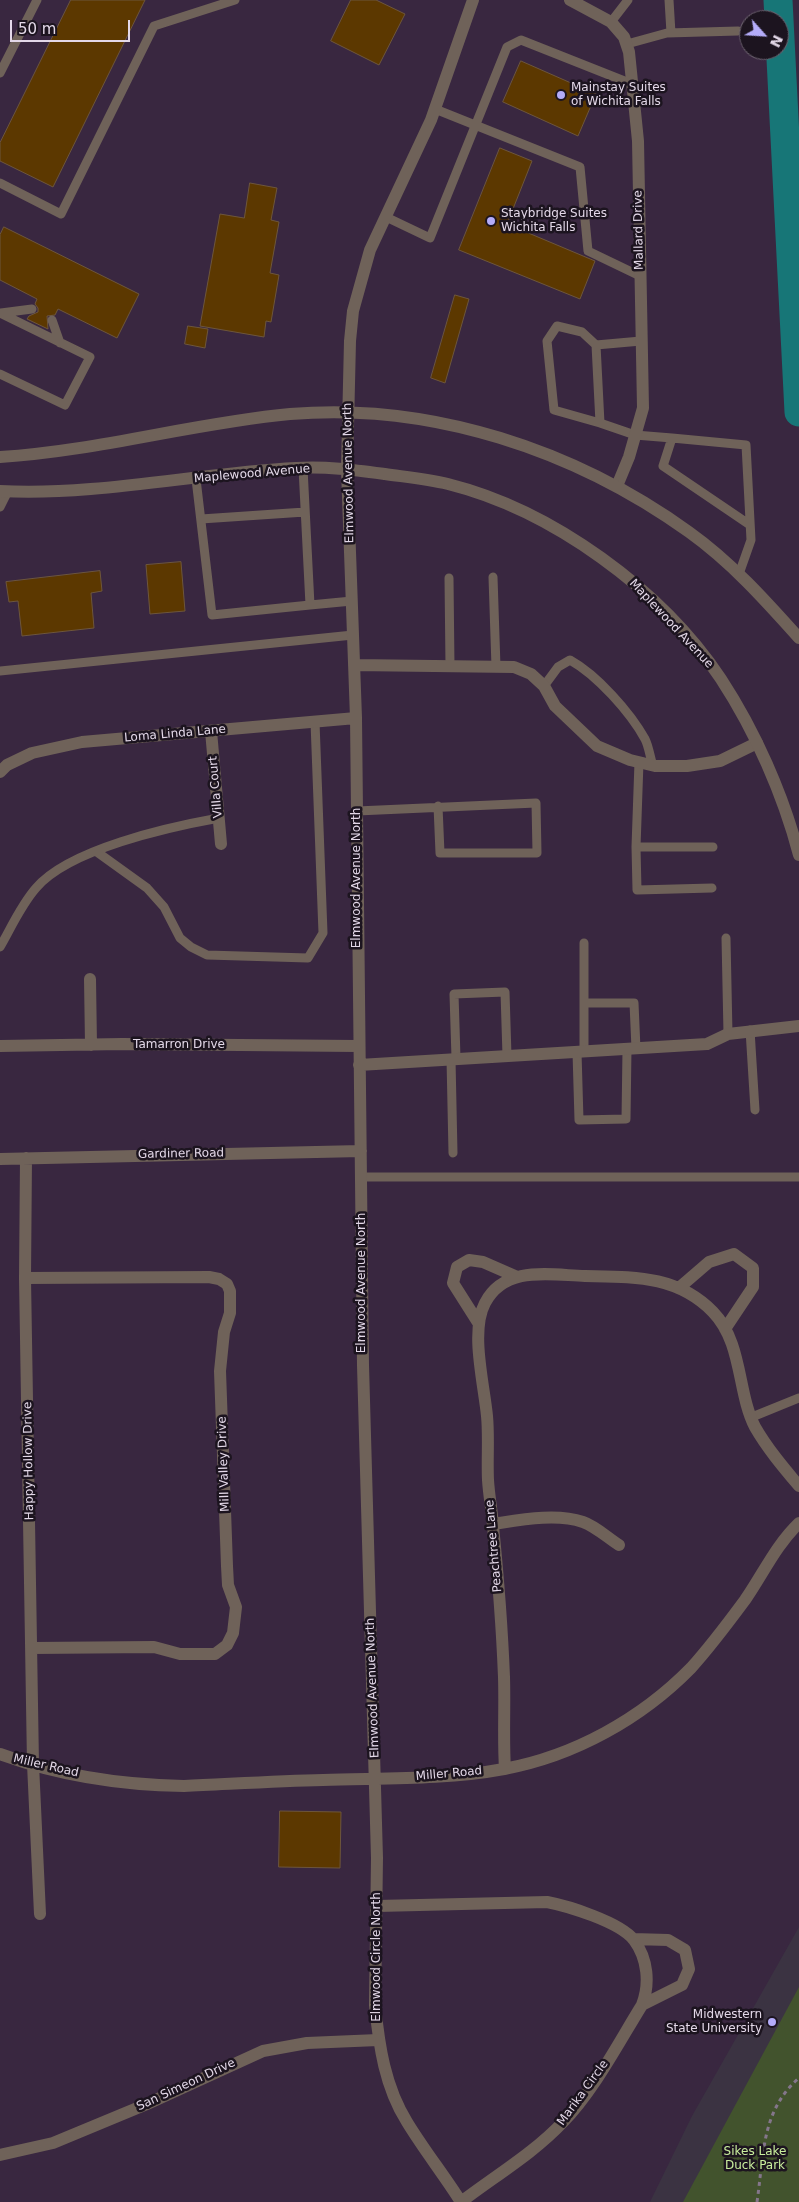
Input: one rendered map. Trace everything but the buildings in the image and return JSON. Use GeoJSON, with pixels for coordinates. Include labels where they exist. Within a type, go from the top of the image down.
{"type":"FeatureCollection","features":[{"type":"Feature","properties":{"kind":"street","name":"Elmwood Avenue North"},"geometry":{"type":"LineString","coordinates":[[376,1779],[363,1365],[358,1046],[356,718],[347,469],[347,411],[353,311],[370,250],[435,109],[473,0]]}},
{"type":"Feature","properties":{"kind":"street","name":"Mallard Drive"},"geometry":{"type":"LineString","coordinates":[[570,0],[611,22],[618,28],[627,44],[638,141],[643,408],[617,486]]}},
{"type":"Feature","properties":{"kind":"street"},"geometry":{"type":"LineString","coordinates":[[0,458],[124,441],[202,426],[289,414],[347,411],[422,419],[499,438],[540,452],[617,486],[690,532],[739,574],[799,638]]}},
{"type":"Feature","properties":{"kind":"street","name":"Maplewood Avenue"},"geometry":{"type":"LineString","coordinates":[[4,491],[84,491],[303,468],[347,469],[449,484],[529,514],[561,531],[624,574],[646,593],[698,649],[721,679],[756,743],[794,836],[799,855]]}},
{"type":"Feature","properties":{"kind":"street"},"geometry":{"type":"LineString","coordinates":[[354,665],[514,667],[531,674],[544,686],[555,706],[597,746],[652,766],[687,766],[720,761],[756,743]]}},
{"type":"Feature","properties":{"kind":"street","name":"Loma Linda Lane"},"geometry":{"type":"LineString","coordinates":[[0,772],[7,765],[32,753],[82,742],[356,718]]}},
{"type":"Feature","properties":{"kind":"street","name":"Villa Court"},"geometry":{"type":"LineString","coordinates":[[211,731],[221,844]]}},
{"type":"Feature","properties":{"kind":"street"},"geometry":{"type":"LineString","coordinates":[[90,979],[91,1045]]}},
{"type":"Feature","properties":{"kind":"street"},"geometry":{"type":"LineString","coordinates":[[359,1065],[707,1044],[728,1034],[750,1030],[799,1026]]}},
{"type":"Feature","properties":{"kind":"street","name":"Tamarron Drive"},"geometry":{"type":"LineString","coordinates":[[0,1046],[358,1046]]}},
{"type":"Feature","properties":{"kind":"street","name":"Gardiner Road"},"geometry":{"type":"LineString","coordinates":[[0,1159],[361,1151]]}},
{"type":"Feature","properties":{"kind":"street","name":"Happy Hollow Drive"},"geometry":{"type":"LineString","coordinates":[[26,1158],[33,1764],[40,1914]]}},
{"type":"Feature","properties":{"kind":"street"},"geometry":{"type":"LineString","coordinates":[[680,1287],[709,1262],[734,1254],[753,1268],[753,1287],[725,1329]]}},
{"type":"Feature","properties":{"kind":"street","name":"Peachtree Lane"},"geometry":{"type":"LineString","coordinates":[[479,1324],[453,1283],[457,1267],[469,1260],[483,1262],[515,1276]]}},
{"type":"Feature","properties":{"kind":"street","name":"Peachtree Lane"},"geometry":{"type":"LineString","coordinates":[[505,1769],[504,1678],[493,1524],[488,1482],[487,1418],[479,1324],[485,1303],[504,1282],[524,1274],[628,1277],[649,1279],[680,1287],[691,1292],[714,1313],[725,1329],[741,1370],[755,1426],[780,1464],[799,1486]]}},
{"type":"Feature","properties":{"kind":"street","name":"Mill Valley Drive"},"geometry":{"type":"LineString","coordinates":[[26,1278],[209,1277],[219,1279],[227,1284],[230,1291],[230,1313],[224,1332],[220,1371],[227,1576],[228,1585],[236,1607],[233,1634],[227,1645],[215,1654],[180,1654],[154,1647],[32,1648]]}},
{"type":"Feature","properties":{"kind":"street"},"geometry":{"type":"LineString","coordinates":[[493,1524],[522,1520],[570,1519],[584,1522],[619,1545]]}},
{"type":"Feature","properties":{"kind":"street","name":"Miller Road"},"geometry":{"type":"LineString","coordinates":[[0,1754],[33,1764],[97,1778],[157,1786],[451,1776],[505,1769],[593,1740],[620,1725],[664,1693],[691,1667],[719,1634],[745,1599],[772,1555],[799,1523]]}},
{"type":"Feature","properties":{"kind":"street","name":"Elmwood Circle North"},"geometry":{"type":"LineString","coordinates":[[376,1779],[376,2005],[378,2040],[383,2064],[407,2122],[461,2202]]}},
{"type":"Feature","properties":{"kind":"street"},"geometry":{"type":"LineString","coordinates":[[377,1906],[546,1902],[584,1911],[633,1939],[668,1940],[684,1950],[690,1969],[682,1985],[642,2005]]}},
{"type":"Feature","properties":{"kind":"street","name":"Marika Circle"},"geometry":{"type":"LineString","coordinates":[[461,2202],[550,2136],[565,2121],[588,2091],[642,2005],[646,1995],[648,1974],[633,1939]]}},
{"type":"Feature","properties":{"kind":"street","name":"San Simeon Drive"},"geometry":{"type":"LineString","coordinates":[[0,2155],[53,2143],[164,2096],[263,2050],[307,2043],[378,2040]]}},
{"type":"Feature","properties":{"kind":"lane"},"geometry":{"type":"LineString","coordinates":[[0,73],[37,0]]}},
{"type":"Feature","properties":{"kind":"lane"},"geometry":{"type":"LineString","coordinates":[[0,183],[61,214],[154,26],[235,0]]}},
{"type":"Feature","properties":{"kind":"lane"},"geometry":{"type":"LineString","coordinates":[[611,22],[628,0]]}},
{"type":"Feature","properties":{"kind":"lane"},"geometry":{"type":"LineString","coordinates":[[669,0],[671,33]]}},
{"type":"Feature","properties":{"kind":"lane"},"geometry":{"type":"LineString","coordinates":[[627,44],[671,33],[738,31]]}},
{"type":"Feature","properties":{"kind":"lane"},"geometry":{"type":"LineString","coordinates":[[386,216],[430,238],[507,47],[521,40],[632,84]]}},
{"type":"Feature","properties":{"kind":"lane"},"geometry":{"type":"LineString","coordinates":[[435,109],[580,167],[588,251],[640,276]]}},
{"type":"Feature","properties":{"kind":"lane"},"geometry":{"type":"LineString","coordinates":[[0,313],[32,309]]}},
{"type":"Feature","properties":{"kind":"lane"},"geometry":{"type":"LineString","coordinates":[[0,313],[90,357],[66,406],[0,375]]}},
{"type":"Feature","properties":{"kind":"lane"},"geometry":{"type":"LineString","coordinates":[[52,320],[60,343]]}},
{"type":"Feature","properties":{"kind":"lane"},"geometry":{"type":"LineString","coordinates":[[600,424],[596,345],[582,332],[557,326],[548,341],[554,410],[635,435],[746,445],[751,540],[739,574]]}},
{"type":"Feature","properties":{"kind":"lane"},"geometry":{"type":"LineString","coordinates":[[596,345],[641,341]]}},
{"type":"Feature","properties":{"kind":"lane"},"geometry":{"type":"LineString","coordinates":[[672,438],[663,466],[750,525]]}},
{"type":"Feature","properties":{"kind":"lane"},"geometry":{"type":"LineString","coordinates":[[303,468],[310,605]]}},
{"type":"Feature","properties":{"kind":"lane"},"geometry":{"type":"LineString","coordinates":[[196,478],[212,615],[352,600]]}},
{"type":"Feature","properties":{"kind":"lane"},"geometry":{"type":"LineString","coordinates":[[0,507],[4,491]]}},
{"type":"Feature","properties":{"kind":"lane"},"geometry":{"type":"LineString","coordinates":[[201,519],[305,512]]}},
{"type":"Feature","properties":{"kind":"lane"},"geometry":{"type":"LineString","coordinates":[[493,577],[496,667]]}},
{"type":"Feature","properties":{"kind":"lane"},"geometry":{"type":"LineString","coordinates":[[449,578],[450,666]]}},
{"type":"Feature","properties":{"kind":"lane"},"geometry":{"type":"LineString","coordinates":[[0,671],[353,634]]}},
{"type":"Feature","properties":{"kind":"lane"},"geometry":{"type":"LineString","coordinates":[[544,686],[558,666],[570,660],[584,668],[626,712],[646,741],[652,766]]}},
{"type":"Feature","properties":{"kind":"lane"},"geometry":{"type":"LineString","coordinates":[[97,852],[147,888],[164,907],[180,938],[199,951],[207,955],[308,958],[324,933],[315,722]]}},
{"type":"Feature","properties":{"kind":"lane"},"geometry":{"type":"LineString","coordinates":[[639,762],[636,847],[637,890],[712,888]]}},
{"type":"Feature","properties":{"kind":"lane"},"geometry":{"type":"LineString","coordinates":[[356,811],[438,806],[536,803],[537,853],[440,854],[438,806]]}},
{"type":"Feature","properties":{"kind":"lane"},"geometry":{"type":"LineString","coordinates":[[0,947],[36,888],[66,863],[160,829],[219,818]]}},
{"type":"Feature","properties":{"kind":"lane"},"geometry":{"type":"LineString","coordinates":[[636,847],[713,847]]}},
{"type":"Feature","properties":{"kind":"lane"},"geometry":{"type":"LineString","coordinates":[[726,938],[728,1034]]}},
{"type":"Feature","properties":{"kind":"lane"},"geometry":{"type":"LineString","coordinates":[[584,943],[584,1003],[580,1052],[579,1120],[626,1119],[634,1003],[584,1003]]}},
{"type":"Feature","properties":{"kind":"lane"},"geometry":{"type":"LineString","coordinates":[[453,1153],[454,994],[505,992],[507,1056]]}},
{"type":"Feature","properties":{"kind":"lane"},"geometry":{"type":"LineString","coordinates":[[750,1030],[755,1110]]}},
{"type":"Feature","properties":{"kind":"lane"},"geometry":{"type":"LineString","coordinates":[[361,1178],[799,1177]]}},
{"type":"Feature","properties":{"kind":"lane"},"geometry":{"type":"LineString","coordinates":[[752,1417],[799,1398]]}},
{"type":"Feature","properties":{"kind":"path"},"geometry":{"type":"LineString","coordinates":[[758,2202],[771,2115],[785,2090],[799,2078]]}},
{"type":"Feature","properties":{"kind":"shaded area","name":"Midwestern State University"},"geometry":{"type":"Polygon","coordinates":[[[799,1927],[799,2202],[650,2202],[692,2116],[799,1927]]]}},
{"type":"Feature","properties":{"kind":"green space","name":"Sikes Lake Duck Park"},"geometry":{"type":"Polygon","coordinates":[[[799,1987],[799,2202],[683,2202],[799,1987]]]}},
{"type":"Feature","properties":{"kind":"waterway"},"geometry":{"type":"LineString","coordinates":[[778,0],[799,412]]}},
{"type":"Feature","properties":{"kind":"place","name":"Mainstay Suites of Wichita Falls"},"geometry":{"type":"Point","coordinates":[561,95]}},
{"type":"Feature","properties":{"kind":"place","name":"Staybridge Suites Wichita Falls"},"geometry":{"type":"Point","coordinates":[491,221]}},
{"type":"Feature","properties":{"kind":"place","name":"Midwestern State University"},"geometry":{"type":"Point","coordinates":[772,2022]}}]}
